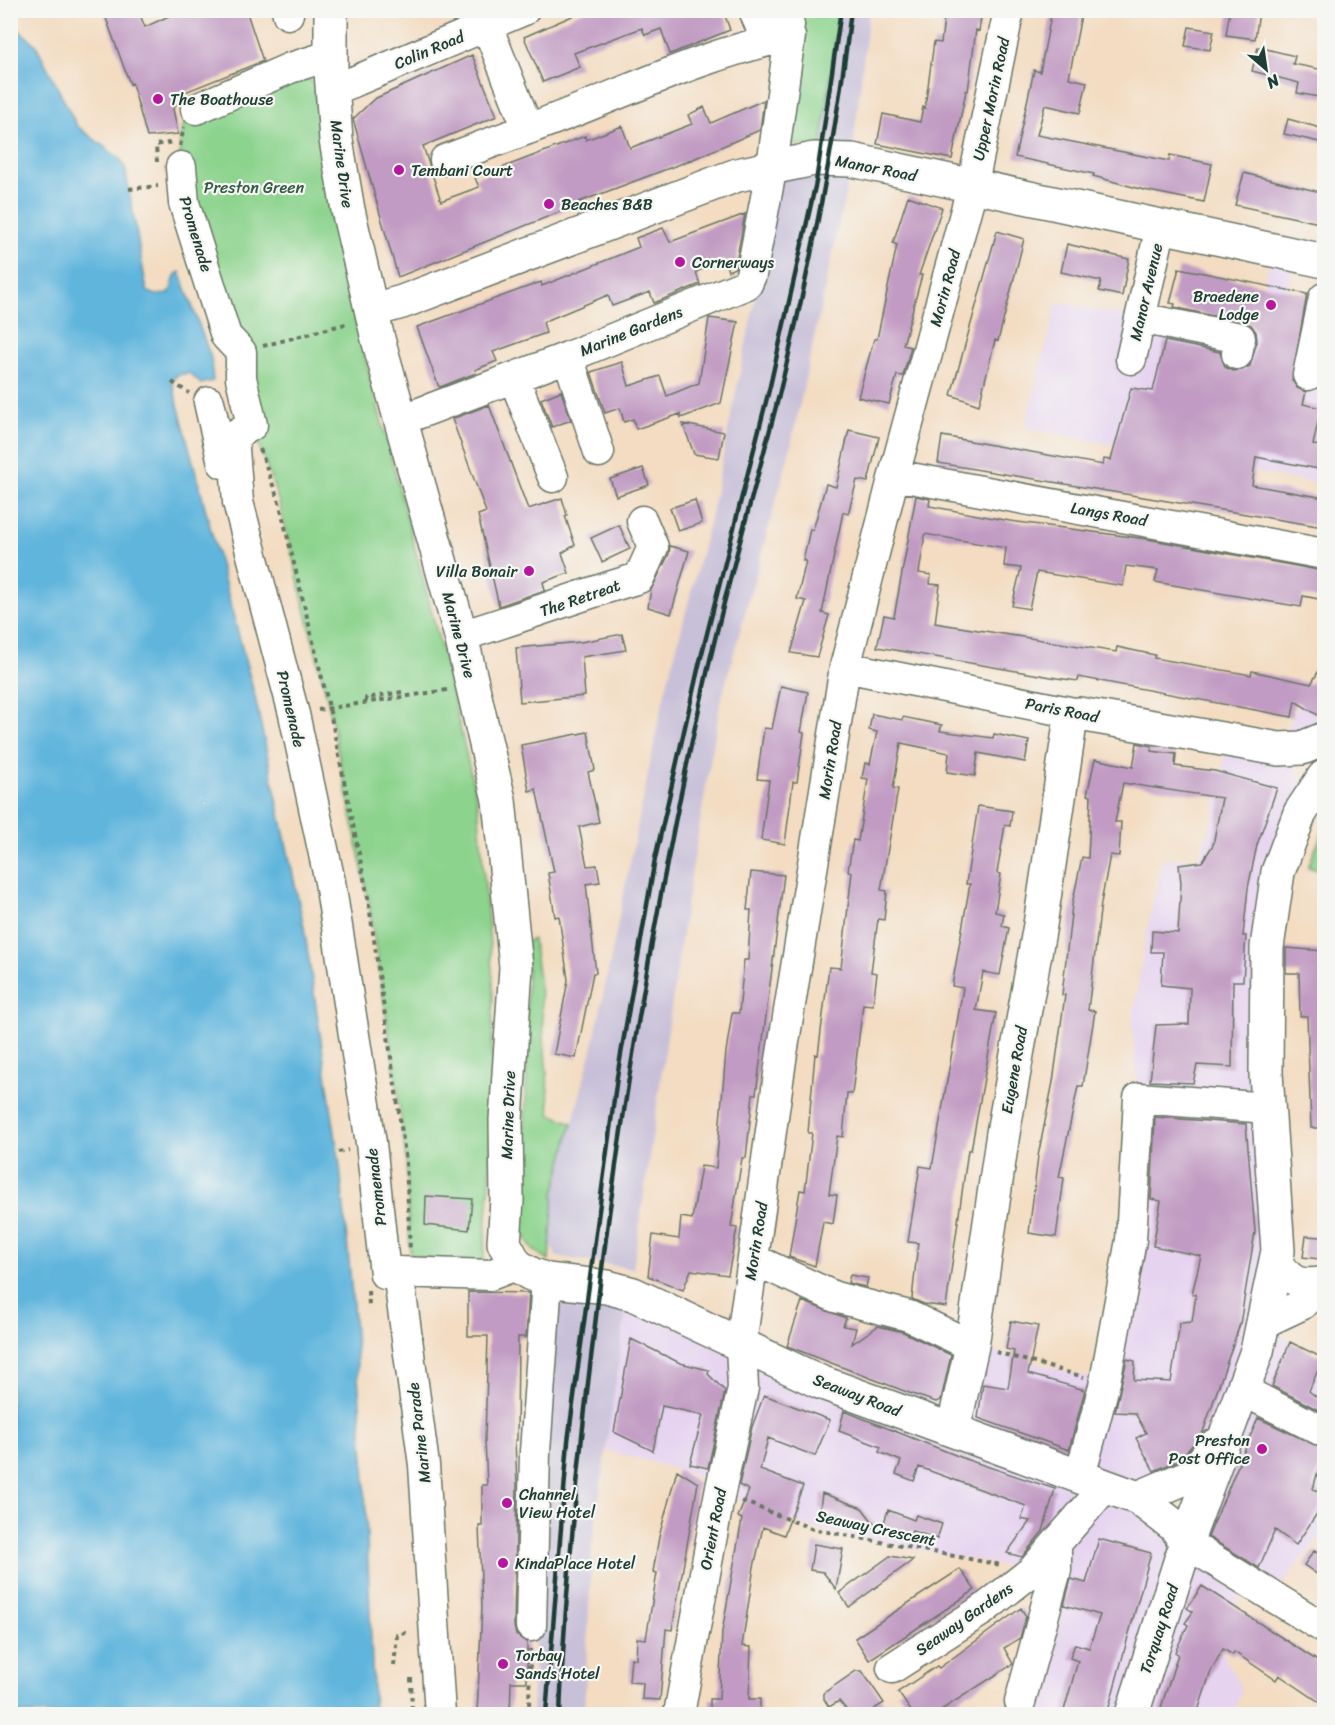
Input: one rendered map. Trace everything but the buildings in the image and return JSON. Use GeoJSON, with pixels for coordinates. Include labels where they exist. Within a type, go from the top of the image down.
{"type":"FeatureCollection","features":[{"type":"Feature","properties":{"kind":"main road","name":"Marine Drive"},"geometry":{"type":"LineString","coordinates":[[331,10],[336,140],[348,210],[359,322],[378,339],[461,636],[454,688],[499,800],[516,967],[506,1120],[507,1200],[504,1243],[516,1265]]}},
{"type":"Feature","properties":{"kind":"main road","name":"Manor Road"},"geometry":{"type":"LineString","coordinates":[[359,322],[402,302],[737,175],[814,159],[852,160],[972,188],[1161,225],[1272,252],[1324,261]]}},
{"type":"Feature","properties":{"kind":"main road","name":"Paris Road"},"geometry":{"type":"LineString","coordinates":[[1079,714],[1279,749],[1302,748],[1324,739]]}},
{"type":"Feature","properties":{"kind":"main road","name":"Eugene Road"},"geometry":{"type":"LineString","coordinates":[[953,1430],[972,1346],[1003,1133],[1040,925],[1065,741],[1070,724],[1079,714]]}},
{"type":"Feature","properties":{"kind":"main road"},"geometry":{"type":"LineString","coordinates":[[1138,1498],[1192,1474],[1226,1430],[1265,1322],[1278,1251],[1268,1107],[1267,946],[1278,872],[1300,813],[1304,789],[1294,765],[1279,749]]}},
{"type":"Feature","properties":{"kind":"main road"},"geometry":{"type":"LineString","coordinates":[[1300,813],[1324,777]]}},
{"type":"Feature","properties":{"kind":"main road","name":"Seaway Road"},"geometry":{"type":"LineString","coordinates":[[516,1265],[547,1280],[606,1287],[633,1294],[820,1382],[1138,1498],[1176,1527],[1186,1543]]}},
{"type":"Feature","properties":{"kind":"main road","name":"Torquay Road"},"geometry":{"type":"LineString","coordinates":[[1132,1714],[1186,1543],[1226,1430]]}},
{"type":"Feature","properties":{"kind":"street","name":"Colin Road"},"geometry":{"type":"LineString","coordinates":[[333,90],[490,20],[524,10]]}},
{"type":"Feature","properties":{"kind":"street"},"geometry":{"type":"LineString","coordinates":[[754,10],[780,25],[790,36],[772,166]]}},
{"type":"Feature","properties":{"kind":"street","name":"Upper Morin Road"},"geometry":{"type":"LineString","coordinates":[[972,188],[1009,10]]}},
{"type":"Feature","properties":{"kind":"street"},"geometry":{"type":"LineString","coordinates":[[490,20],[528,129]]}},
{"type":"Feature","properties":{"kind":"street"},"geometry":{"type":"LineString","coordinates":[[445,160],[651,81],[780,25]]}},
{"type":"Feature","properties":{"kind":"street"},"geometry":{"type":"LineString","coordinates":[[196,109],[290,68],[332,55]]}},
{"type":"Feature","properties":{"kind":"street","name":"Marine Gardens"},"geometry":{"type":"LineString","coordinates":[[401,420],[568,357],[747,284],[751,275],[772,166]]}},
{"type":"Feature","properties":{"kind":"street","name":"Promenade"},"geometry":{"type":"LineString","coordinates":[[181,167],[183,203],[226,336],[241,352]]}},
{"type":"Feature","properties":{"kind":"street","name":"Morin Road"},"geometry":{"type":"LineString","coordinates":[[741,1344],[781,1060],[845,667],[894,475],[972,188]]}},
{"type":"Feature","properties":{"kind":"street","name":"Manor Avenue"},"geometry":{"type":"LineString","coordinates":[[1131,359],[1161,225]]}},
{"type":"Feature","properties":{"kind":"street"},"geometry":{"type":"LineString","coordinates":[[1308,375],[1324,298]]}},
{"type":"Feature","properties":{"kind":"street"},"geometry":{"type":"LineString","coordinates":[[1140,318],[1240,338],[1237,354]]}},
{"type":"Feature","properties":{"kind":"street"},"geometry":{"type":"LineString","coordinates":[[241,352],[241,378],[252,425]]}},
{"type":"Feature","properties":{"kind":"street"},"geometry":{"type":"LineString","coordinates":[[568,357],[599,452]]}},
{"type":"Feature","properties":{"kind":"street"},"geometry":{"type":"LineString","coordinates":[[514,378],[553,477]]}},
{"type":"Feature","properties":{"kind":"street"},"geometry":{"type":"LineString","coordinates":[[209,402],[224,466],[236,474]]}},
{"type":"Feature","properties":{"kind":"street","name":"Promenade"},"geometry":{"type":"LineString","coordinates":[[252,425],[232,436],[238,502],[294,714],[330,882],[371,1143],[385,1274]]}},
{"type":"Feature","properties":{"kind":"street","name":"Langs Road"},"geometry":{"type":"LineString","coordinates":[[894,475],[1324,554]]}},
{"type":"Feature","properties":{"kind":"street","name":"The Retreat"},"geometry":{"type":"LineString","coordinates":[[461,636],[524,617],[580,595],[639,578],[653,547],[642,520]]}},
{"type":"Feature","properties":{"kind":"street","name":"Paris Road"},"geometry":{"type":"LineString","coordinates":[[845,667],[1079,714]]}},
{"type":"Feature","properties":{"kind":"street"},"geometry":{"type":"LineString","coordinates":[[1093,1481],[1105,1383],[1131,1240],[1139,1098],[1268,1107]]}},
{"type":"Feature","properties":{"kind":"street"},"geometry":{"type":"LineString","coordinates":[[753,1260],[835,1297],[909,1316],[972,1346]]}},
{"type":"Feature","properties":{"kind":"street"},"geometry":{"type":"LineString","coordinates":[[1275,1261],[1290,1280],[1308,1284],[1324,1282]]}},
{"type":"Feature","properties":{"kind":"street","name":"Marine Parade"},"geometry":{"type":"LineString","coordinates":[[440,1714],[424,1465],[398,1272],[490,1275],[516,1265]]}},
{"type":"Feature","properties":{"kind":"street"},"geometry":{"type":"LineString","coordinates":[[531,1626],[535,1452],[547,1280]]}},
{"type":"Feature","properties":{"kind":"street"},"geometry":{"type":"LineString","coordinates":[[1265,1322],[1301,1305],[1324,1287]]}},
{"type":"Feature","properties":{"kind":"street","name":"Orient Road"},"geometry":{"type":"LineString","coordinates":[[679,1714],[720,1492],[743,1388],[741,1344]]}},
{"type":"Feature","properties":{"kind":"street"},"geometry":{"type":"LineString","coordinates":[[1242,1390],[1324,1432]]}},
{"type":"Feature","properties":{"kind":"street","name":"Seaway Gardens"},"geometry":{"type":"LineString","coordinates":[[892,1668],[984,1609],[1032,1571],[1056,1545],[1093,1481]]}},
{"type":"Feature","properties":{"kind":"street"},"geometry":{"type":"LineString","coordinates":[[1186,1543],[1324,1628]]}},
{"type":"Feature","properties":{"kind":"street"},"geometry":{"type":"LineString","coordinates":[[1020,1702],[1056,1570],[1056,1545]]}},
{"type":"Feature","properties":{"kind":"path"},"geometry":{"type":"LineString","coordinates":[[181,167],[179,142],[185,122],[196,109]]}},
{"type":"Feature","properties":{"kind":"path"},"geometry":{"type":"LineString","coordinates":[[129,189],[158,186]]}},
{"type":"Feature","properties":{"kind":"path"},"geometry":{"type":"LineString","coordinates":[[241,352],[359,322]]}},
{"type":"Feature","properties":{"kind":"path"},"geometry":{"type":"LineString","coordinates":[[252,425],[279,502],[330,707],[368,898],[395,1069],[406,1161],[410,1256]]}},
{"type":"Feature","properties":{"kind":"path"},"geometry":{"type":"LineString","coordinates":[[294,714],[454,688]]}},
{"type":"Feature","properties":{"kind":"path"},"geometry":{"type":"LineString","coordinates":[[366,702],[366,698],[402,692]]}},
{"type":"Feature","properties":{"kind":"path"},"geometry":{"type":"LineString","coordinates":[[338,1152],[352,1150]]}},
{"type":"Feature","properties":{"kind":"path"},"geometry":{"type":"LineString","coordinates":[[972,1346],[1105,1383]]}},
{"type":"Feature","properties":{"kind":"path","name":"Seaway Crescent"},"geometry":{"type":"LineString","coordinates":[[720,1492],[813,1529],[1032,1571]]}},
{"type":"Feature","properties":{"kind":"path"},"geometry":{"type":"LineString","coordinates":[[529,1714],[531,1626]]}},
{"type":"Feature","properties":{"kind":"path"},"geometry":{"type":"LineString","coordinates":[[394,1666],[397,1635],[409,1632]]}},
{"type":"Feature","properties":{"kind":"shaded area"},"geometry":{"type":"Polygon","coordinates":[[[798,11],[869,11],[853,148],[816,145],[798,11]]]}},
{"type":"Feature","properties":{"kind":"shaded area"},"geometry":{"type":"Polygon","coordinates":[[[804,173],[849,176],[790,450],[720,704],[686,906],[633,1269],[556,1256],[550,1243],[554,1194],[594,1041],[663,700],[710,519],[754,304],[775,178],[804,173]]]}},
{"type":"Feature","properties":{"kind":"shaded area"},"geometry":{"type":"Polygon","coordinates":[[[1272,252],[1295,256],[1270,366],[1300,373],[1324,263],[1324,485],[1025,428],[1057,302],[1250,341],[1272,252]]]}},
{"type":"Feature","properties":{"kind":"shaded area"},"geometry":{"type":"Polygon","coordinates":[[[1324,662],[1324,739],[1280,749],[1294,765],[1304,789],[1288,844],[1265,1321],[1290,1342],[1324,1359],[1324,1531],[1279,1588],[1248,1582],[1216,1639],[1241,1689],[1234,1714],[1019,1714],[1070,1531],[1032,1571],[813,1529],[720,1492],[704,1480],[670,1467],[605,1450],[626,1310],[633,1294],[891,1409],[909,1316],[972,1346],[1105,1382],[1139,1098],[1132,1024],[1147,930],[1163,859],[1198,859],[1214,817],[1228,740],[1279,749],[1299,703],[1324,662]],[[1225,1433],[1139,1498],[1176,1527],[1225,1433]]]}},
{"type":"Feature","properties":{"kind":"shaded area"},"geometry":{"type":"Polygon","coordinates":[[[574,1299],[626,1310],[592,1548],[584,1714],[532,1714],[546,1301],[574,1299]]]}},
{"type":"Feature","properties":{"kind":"green space"},"geometry":{"type":"Polygon","coordinates":[[[798,11],[839,11],[821,147],[789,144],[798,11]]]}},
{"type":"Feature","properties":{"kind":"green space","name":"Preston Green"},"geometry":{"type":"Polygon","coordinates":[[[290,68],[314,83],[322,160],[356,324],[446,667],[478,805],[493,981],[490,1180],[483,1263],[410,1256],[406,1161],[396,1080],[368,898],[329,707],[279,502],[252,425],[181,167],[181,132],[193,113],[218,98],[290,68]]]}},
{"type":"Feature","properties":{"kind":"green space"},"geometry":{"type":"Polygon","coordinates":[[[1324,829],[1324,872],[1308,867],[1324,829]]]}},
{"type":"Feature","properties":{"kind":"green space"},"geometry":{"type":"Polygon","coordinates":[[[533,939],[540,986],[550,1114],[572,1123],[554,1194],[549,1261],[532,1249],[521,1229],[527,1065],[527,941],[533,939]]]}},
{"type":"Feature","properties":{"kind":"water"},"geometry":{"type":"Polygon","coordinates":[[[10,22],[36,45],[77,126],[120,159],[125,168],[147,291],[156,295],[169,294],[176,274],[180,272],[211,358],[213,381],[201,384],[189,373],[177,375],[172,382],[255,697],[304,927],[340,1166],[353,1305],[364,1461],[374,1714],[11,1714],[10,22]]]}},
{"type":"Feature","properties":{"kind":"railway"},"geometry":{"type":"LineString","coordinates":[[546,1714],[568,1441],[617,1077],[655,859],[699,665],[770,386],[816,182],[841,10]]}},
{"type":"Feature","properties":{"kind":"railway"},"geometry":{"type":"LineString","coordinates":[[560,1714],[569,1568],[583,1422],[605,1243],[642,997],[672,835],[707,673],[779,395],[801,300],[830,156],[851,10]]}},
{"type":"Feature","properties":{"kind":"place","name":"The Boathouse"},"geometry":{"type":"Point","coordinates":[158,99]}},
{"type":"Feature","properties":{"kind":"place","name":"Tembani Court"},"geometry":{"type":"Point","coordinates":[399,170]}},
{"type":"Feature","properties":{"kind":"place","name":"Beaches B&B"},"geometry":{"type":"Point","coordinates":[549,204]}},
{"type":"Feature","properties":{"kind":"place","name":"Cornerways"},"geometry":{"type":"Point","coordinates":[680,262]}},
{"type":"Feature","properties":{"kind":"place","name":"Braedene Lodge"},"geometry":{"type":"Point","coordinates":[1271,305]}},
{"type":"Feature","properties":{"kind":"place","name":"Villa Bonair"},"geometry":{"type":"Point","coordinates":[529,571]}},
{"type":"Feature","properties":{"kind":"place","name":"Preston Post Office"},"geometry":{"type":"Point","coordinates":[1262,1449]}},
{"type":"Feature","properties":{"kind":"place","name":"Channel View Hotel"},"geometry":{"type":"Point","coordinates":[507,1503]}},
{"type":"Feature","properties":{"kind":"place","name":"KindaPlace Hotel"},"geometry":{"type":"Point","coordinates":[503,1563]}},
{"type":"Feature","properties":{"kind":"place","name":"Torbay Sands Hotel"},"geometry":{"type":"Point","coordinates":[503,1664]}}]}
